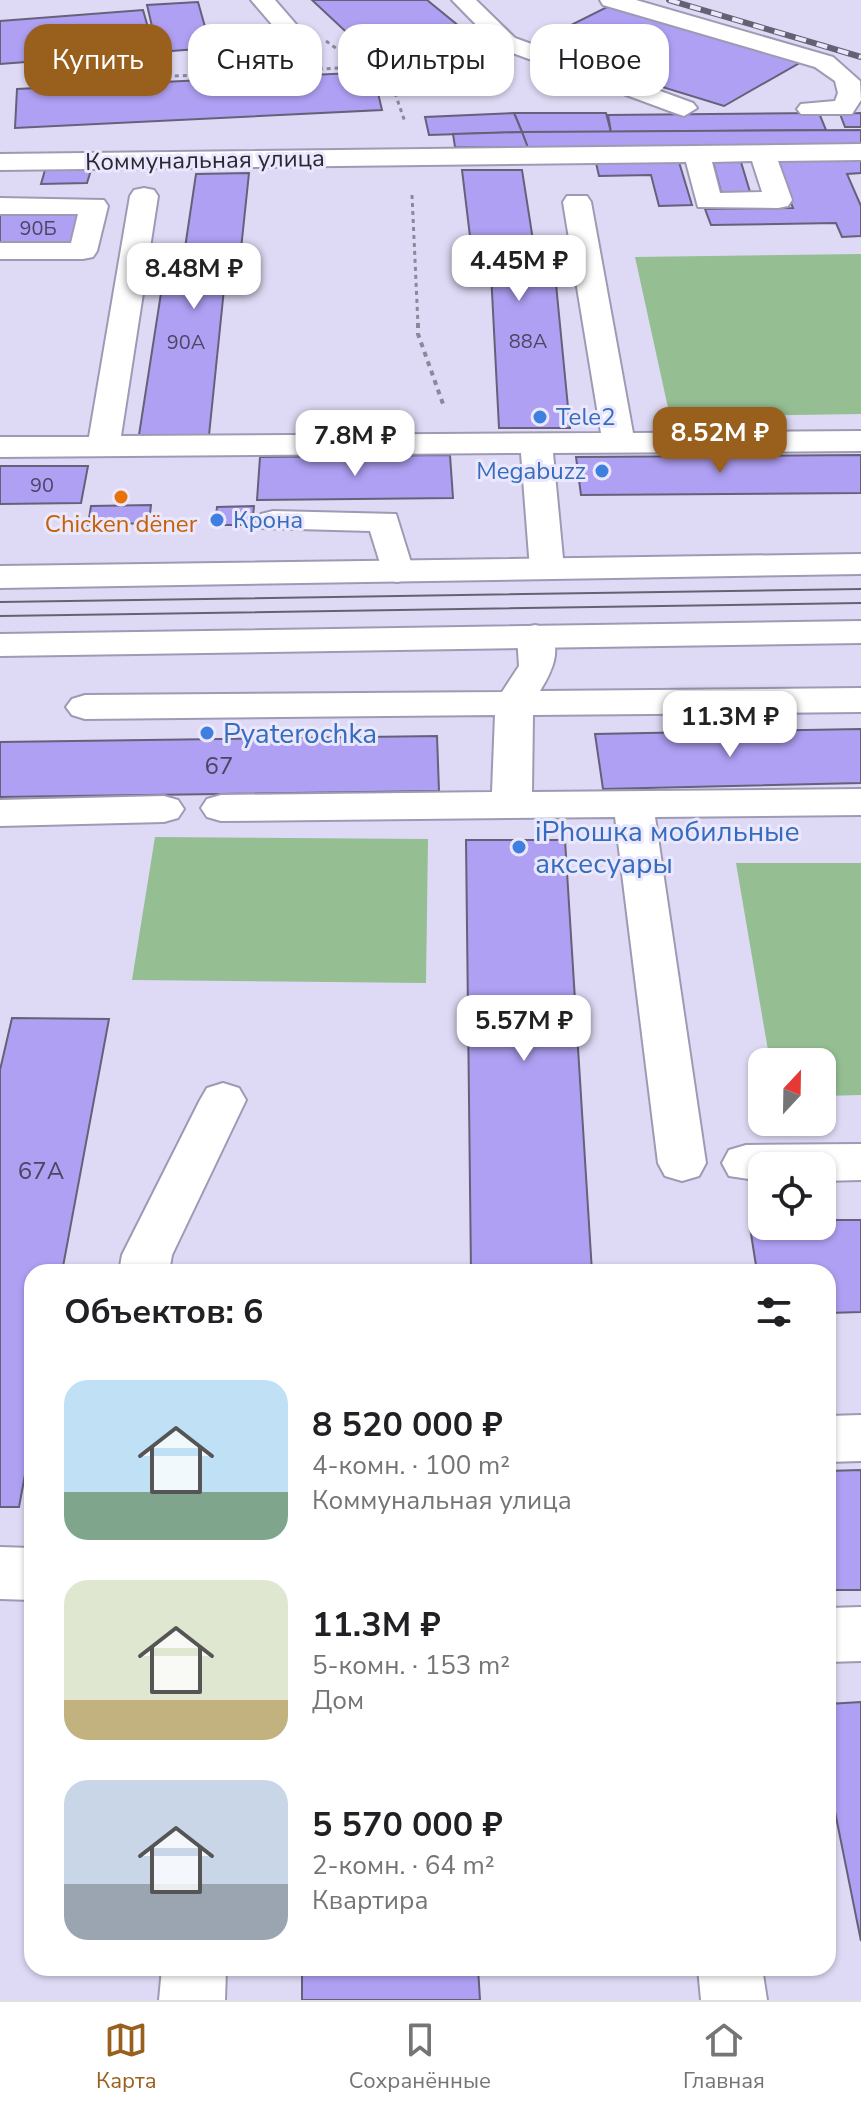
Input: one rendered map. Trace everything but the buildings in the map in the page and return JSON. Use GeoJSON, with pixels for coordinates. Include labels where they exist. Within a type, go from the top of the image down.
{"type":"FeatureCollection","features":[{"type":"Feature","properties":{"kind":"main road"},"geometry":{"type":"LineString","coordinates":[[262,0],[284,24]]}},
{"type":"Feature","properties":{"kind":"main road"},"geometry":{"type":"LineString","coordinates":[[463,0],[507,43],[684,108]]}},
{"type":"Feature","properties":{"kind":"main road"},"geometry":{"type":"LineString","coordinates":[[611,0],[824,62],[846,76],[852,84],[851,98],[843,109],[810,109]]}},
{"type":"Feature","properties":{"kind":"main road"},"geometry":{"type":"LineString","coordinates":[[697,153],[708,201],[778,200],[762,152]]}},
{"type":"Feature","properties":{"kind":"main road","name":"Коммунальная улица"},"geometry":{"type":"LineString","coordinates":[[0,162],[861,152]]}},
{"type":"Feature","properties":{"kind":"main road"},"geometry":{"type":"LineString","coordinates":[[104,445],[144,196]]}},
{"type":"Feature","properties":{"kind":"main road"},"geometry":{"type":"LineString","coordinates":[[577,202],[618,441]]}},
{"type":"Feature","properties":{"kind":"main road"},"geometry":{"type":"LineString","coordinates":[[0,206],[94,206],[83,251],[0,251]]}},
{"type":"Feature","properties":{"kind":"main road"},"geometry":{"type":"LineString","coordinates":[[0,447],[861,441]]}},
{"type":"Feature","properties":{"kind":"main road"},"geometry":{"type":"LineString","coordinates":[[536,442],[547,569]]}},
{"type":"Feature","properties":{"kind":"main road"},"geometry":{"type":"LineString","coordinates":[[273,521],[384,521],[397,572]]}},
{"type":"Feature","properties":{"kind":"main road"},"geometry":{"type":"LineString","coordinates":[[0,577],[861,564]]}},
{"type":"Feature","properties":{"kind":"main road"},"geometry":{"type":"LineString","coordinates":[[0,645],[861,632]]}},
{"type":"Feature","properties":{"kind":"main road"},"geometry":{"type":"LineString","coordinates":[[512,804],[514,703],[537,666],[535,636]]}},
{"type":"Feature","properties":{"kind":"main road"},"geometry":{"type":"LineString","coordinates":[[85,707],[861,700]]}},
{"type":"Feature","properties":{"kind":"main road"},"geometry":{"type":"LineString","coordinates":[[633,802],[682,1163]]}},
{"type":"Feature","properties":{"kind":"main road"},"geometry":{"type":"LineString","coordinates":[[221,808],[861,802]]}},
{"type":"Feature","properties":{"kind":"main road"},"geometry":{"type":"LineString","coordinates":[[0,813],[164,809]]}},
{"type":"Feature","properties":{"kind":"main road"},"geometry":{"type":"LineString","coordinates":[[145,1264],[147,1255],[223,1100]]}},
{"type":"Feature","properties":{"kind":"main road"},"geometry":{"type":"LineString","coordinates":[[746,1163],[861,1162]]}},
{"type":"Feature","properties":{"kind":"main road"},"geometry":{"type":"LineString","coordinates":[[836,1439],[861,1438]]}},
{"type":"Feature","properties":{"kind":"main road"},"geometry":{"type":"LineString","coordinates":[[0,1573],[24,1574]]}},
{"type":"Feature","properties":{"kind":"main road"},"geometry":{"type":"LineString","coordinates":[[836,1635],[861,1634]]}},
{"type":"Feature","properties":{"kind":"main road"},"geometry":{"type":"LineString","coordinates":[[192,2000],[194,1976]]}},
{"type":"Feature","properties":{"kind":"main road"},"geometry":{"type":"LineString","coordinates":[[731,1976],[734,2000]]}},
{"type":"Feature","properties":{"kind":"path"},"geometry":{"type":"LineString","coordinates":[[172,76],[338,68]]}},
{"type":"Feature","properties":{"kind":"path"},"geometry":{"type":"LineString","coordinates":[[396,96],[410,136],[418,334],[457,443]]}},
{"type":"Feature","properties":{"kind":"green space"},"geometry":{"type":"Polygon","coordinates":[[[861,254],[861,414],[670,417],[635,257],[861,254]]]}},
{"type":"Feature","properties":{"kind":"green space"},"geometry":{"type":"Polygon","coordinates":[[[155,837],[428,839],[426,983],[132,980],[155,837]]]}},
{"type":"Feature","properties":{"kind":"green space"},"geometry":{"type":"Polygon","coordinates":[[[736,863],[861,863],[861,1095],[836,1096],[836,1048],[768,1048],[736,863]]]}},
{"type":"Feature","properties":{"kind":"tram line"},"geometry":{"type":"LineString","coordinates":[[0,602],[861,589]]}},
{"type":"Feature","properties":{"kind":"tram line"},"geometry":{"type":"LineString","coordinates":[[0,616],[861,603]]}},
{"type":"Feature","properties":{"kind":"railway"},"geometry":{"type":"LineString","coordinates":[[669,0],[861,57]]}},
{"type":"Feature","properties":{"kind":"place","name":"Tele2"},"geometry":{"type":"Point","coordinates":[540,417]}},
{"type":"Feature","properties":{"kind":"place","name":"Megabuzz"},"geometry":{"type":"Point","coordinates":[602,471]}},
{"type":"Feature","properties":{"kind":"place","name":"Chicken dëner"},"geometry":{"type":"Point","coordinates":[121,497]}},
{"type":"Feature","properties":{"kind":"place","name":"Крона"},"geometry":{"type":"Point","coordinates":[217,520]}},
{"type":"Feature","properties":{"kind":"place","name":"Pyaterochka"},"geometry":{"type":"Point","coordinates":[207,733]}},
{"type":"Feature","properties":{"kind":"place","name":"iPhoшка мобильные аксесуары"},"geometry":{"type":"Point","coordinates":[519,847]}}]}
